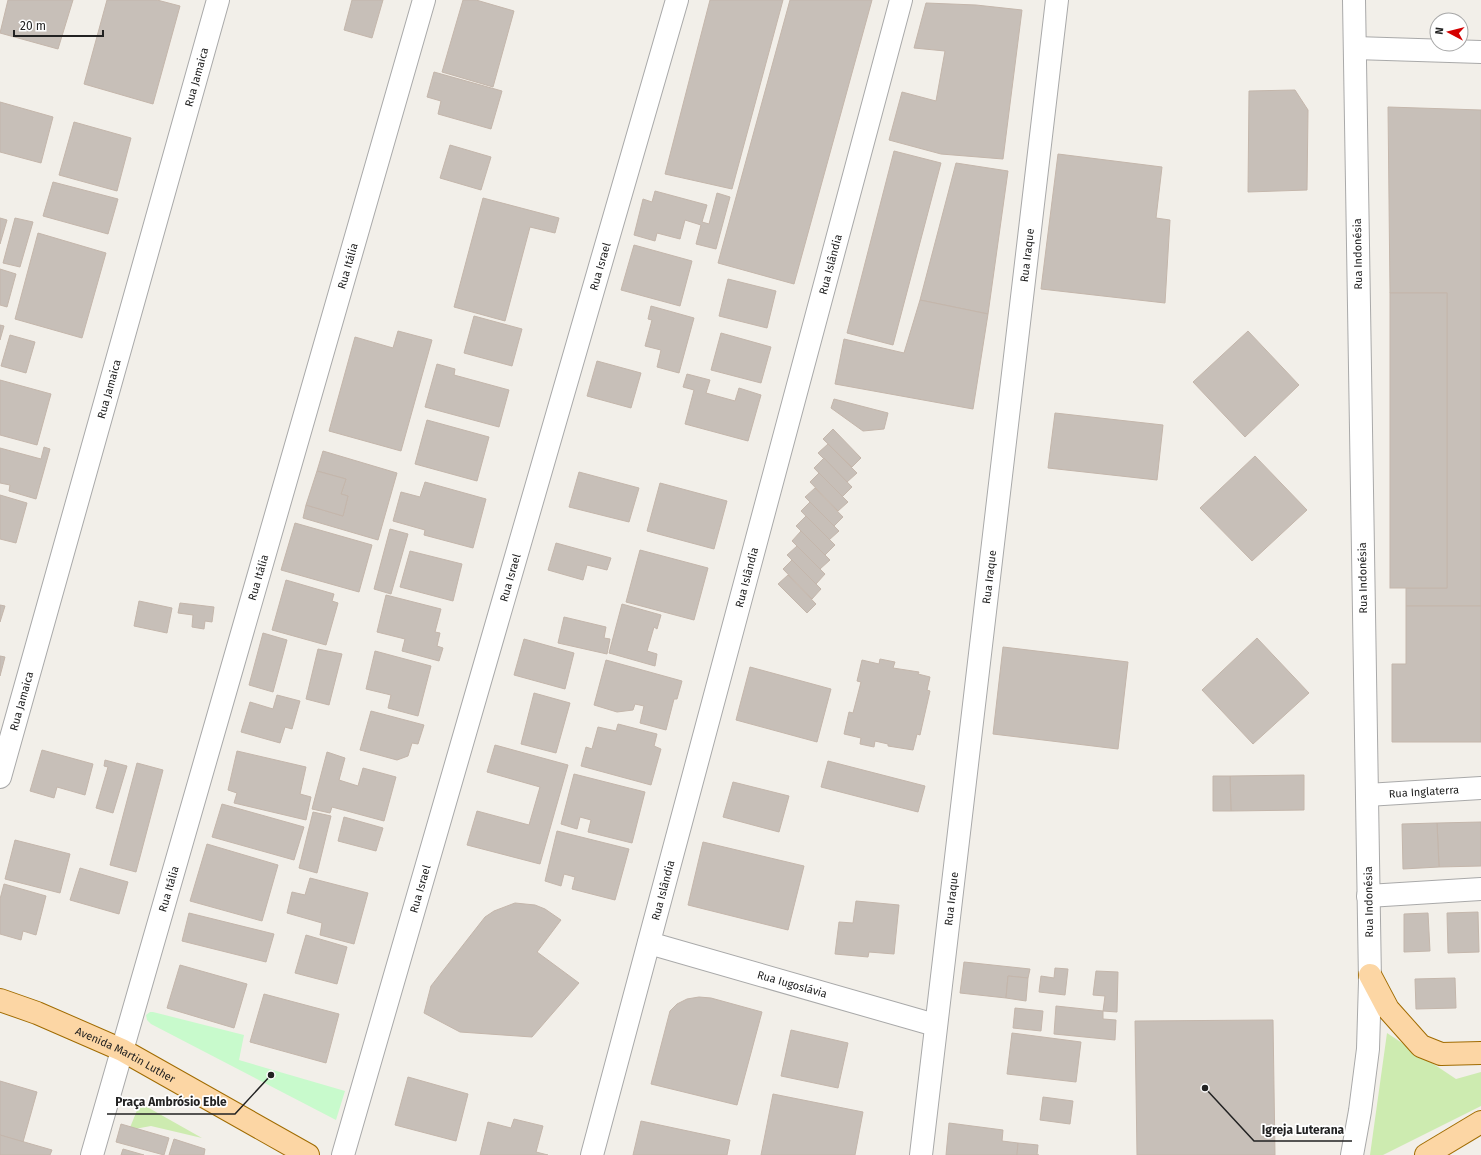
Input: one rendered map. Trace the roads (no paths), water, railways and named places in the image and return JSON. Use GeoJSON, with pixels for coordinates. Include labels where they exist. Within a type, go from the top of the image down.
{"type":"FeatureCollection","features":[{"type":"Feature","properties":{"kind":"main road"},"geometry":{"type":"LineString","coordinates":[[1370,975],[1388,1009],[1421,1046],[1441,1054],[1481,1053]]}},
{"type":"Feature","properties":{"kind":"main road","name":"Avenida Martin Luther"},"geometry":{"type":"LineString","coordinates":[[0,1000],[37,1013],[122,1050],[308,1155]]}},
{"type":"Feature","properties":{"kind":"main road"},"geometry":{"type":"LineString","coordinates":[[1426,1155],[1481,1122]]}},
{"type":"Feature","properties":{"kind":"street","name":"Rua Jamaica"},"geometry":{"type":"LineString","coordinates":[[0,777],[218,0]]}},
{"type":"Feature","properties":{"kind":"street","name":"Rua Itália"},"geometry":{"type":"LineString","coordinates":[[92,1155],[424,0]]}},
{"type":"Feature","properties":{"kind":"street","name":"Rua Israel"},"geometry":{"type":"LineString","coordinates":[[343,1155],[677,0]]}},
{"type":"Feature","properties":{"kind":"street","name":"Rua Islândia"},"geometry":{"type":"LineString","coordinates":[[592,1155],[901,0]]}},
{"type":"Feature","properties":{"kind":"street","name":"Rua Iraque"},"geometry":{"type":"LineString","coordinates":[[921,1155],[935,1025],[1057,0]]}},
{"type":"Feature","properties":{"kind":"street","name":"Rua Indonésia"},"geometry":{"type":"LineString","coordinates":[[1352,1155],[1360,1111],[1368,1049],[1370,1005],[1354,0]]}},
{"type":"Feature","properties":{"kind":"street"},"geometry":{"type":"LineString","coordinates":[[1355,48],[1481,52]]}},
{"type":"Feature","properties":{"kind":"street","name":"Rua Inglaterra"},"geometry":{"type":"LineString","coordinates":[[1367,796],[1481,788]]}},
{"type":"Feature","properties":{"kind":"street"},"geometry":{"type":"LineString","coordinates":[[1368,896],[1481,889]]}},
{"type":"Feature","properties":{"kind":"street","name":"Rua Iugoslávia"},"geometry":{"type":"LineString","coordinates":[[649,944],[935,1025]]}},
{"type":"Feature","properties":{"kind":"place","name":"Praça Ambrósio Eble"},"geometry":{"type":"Point","coordinates":[271,1075]}},
{"type":"Feature","properties":{"kind":"place","name":"Igreja Luterana"},"geometry":{"type":"Point","coordinates":[1205,1088]}}]}
